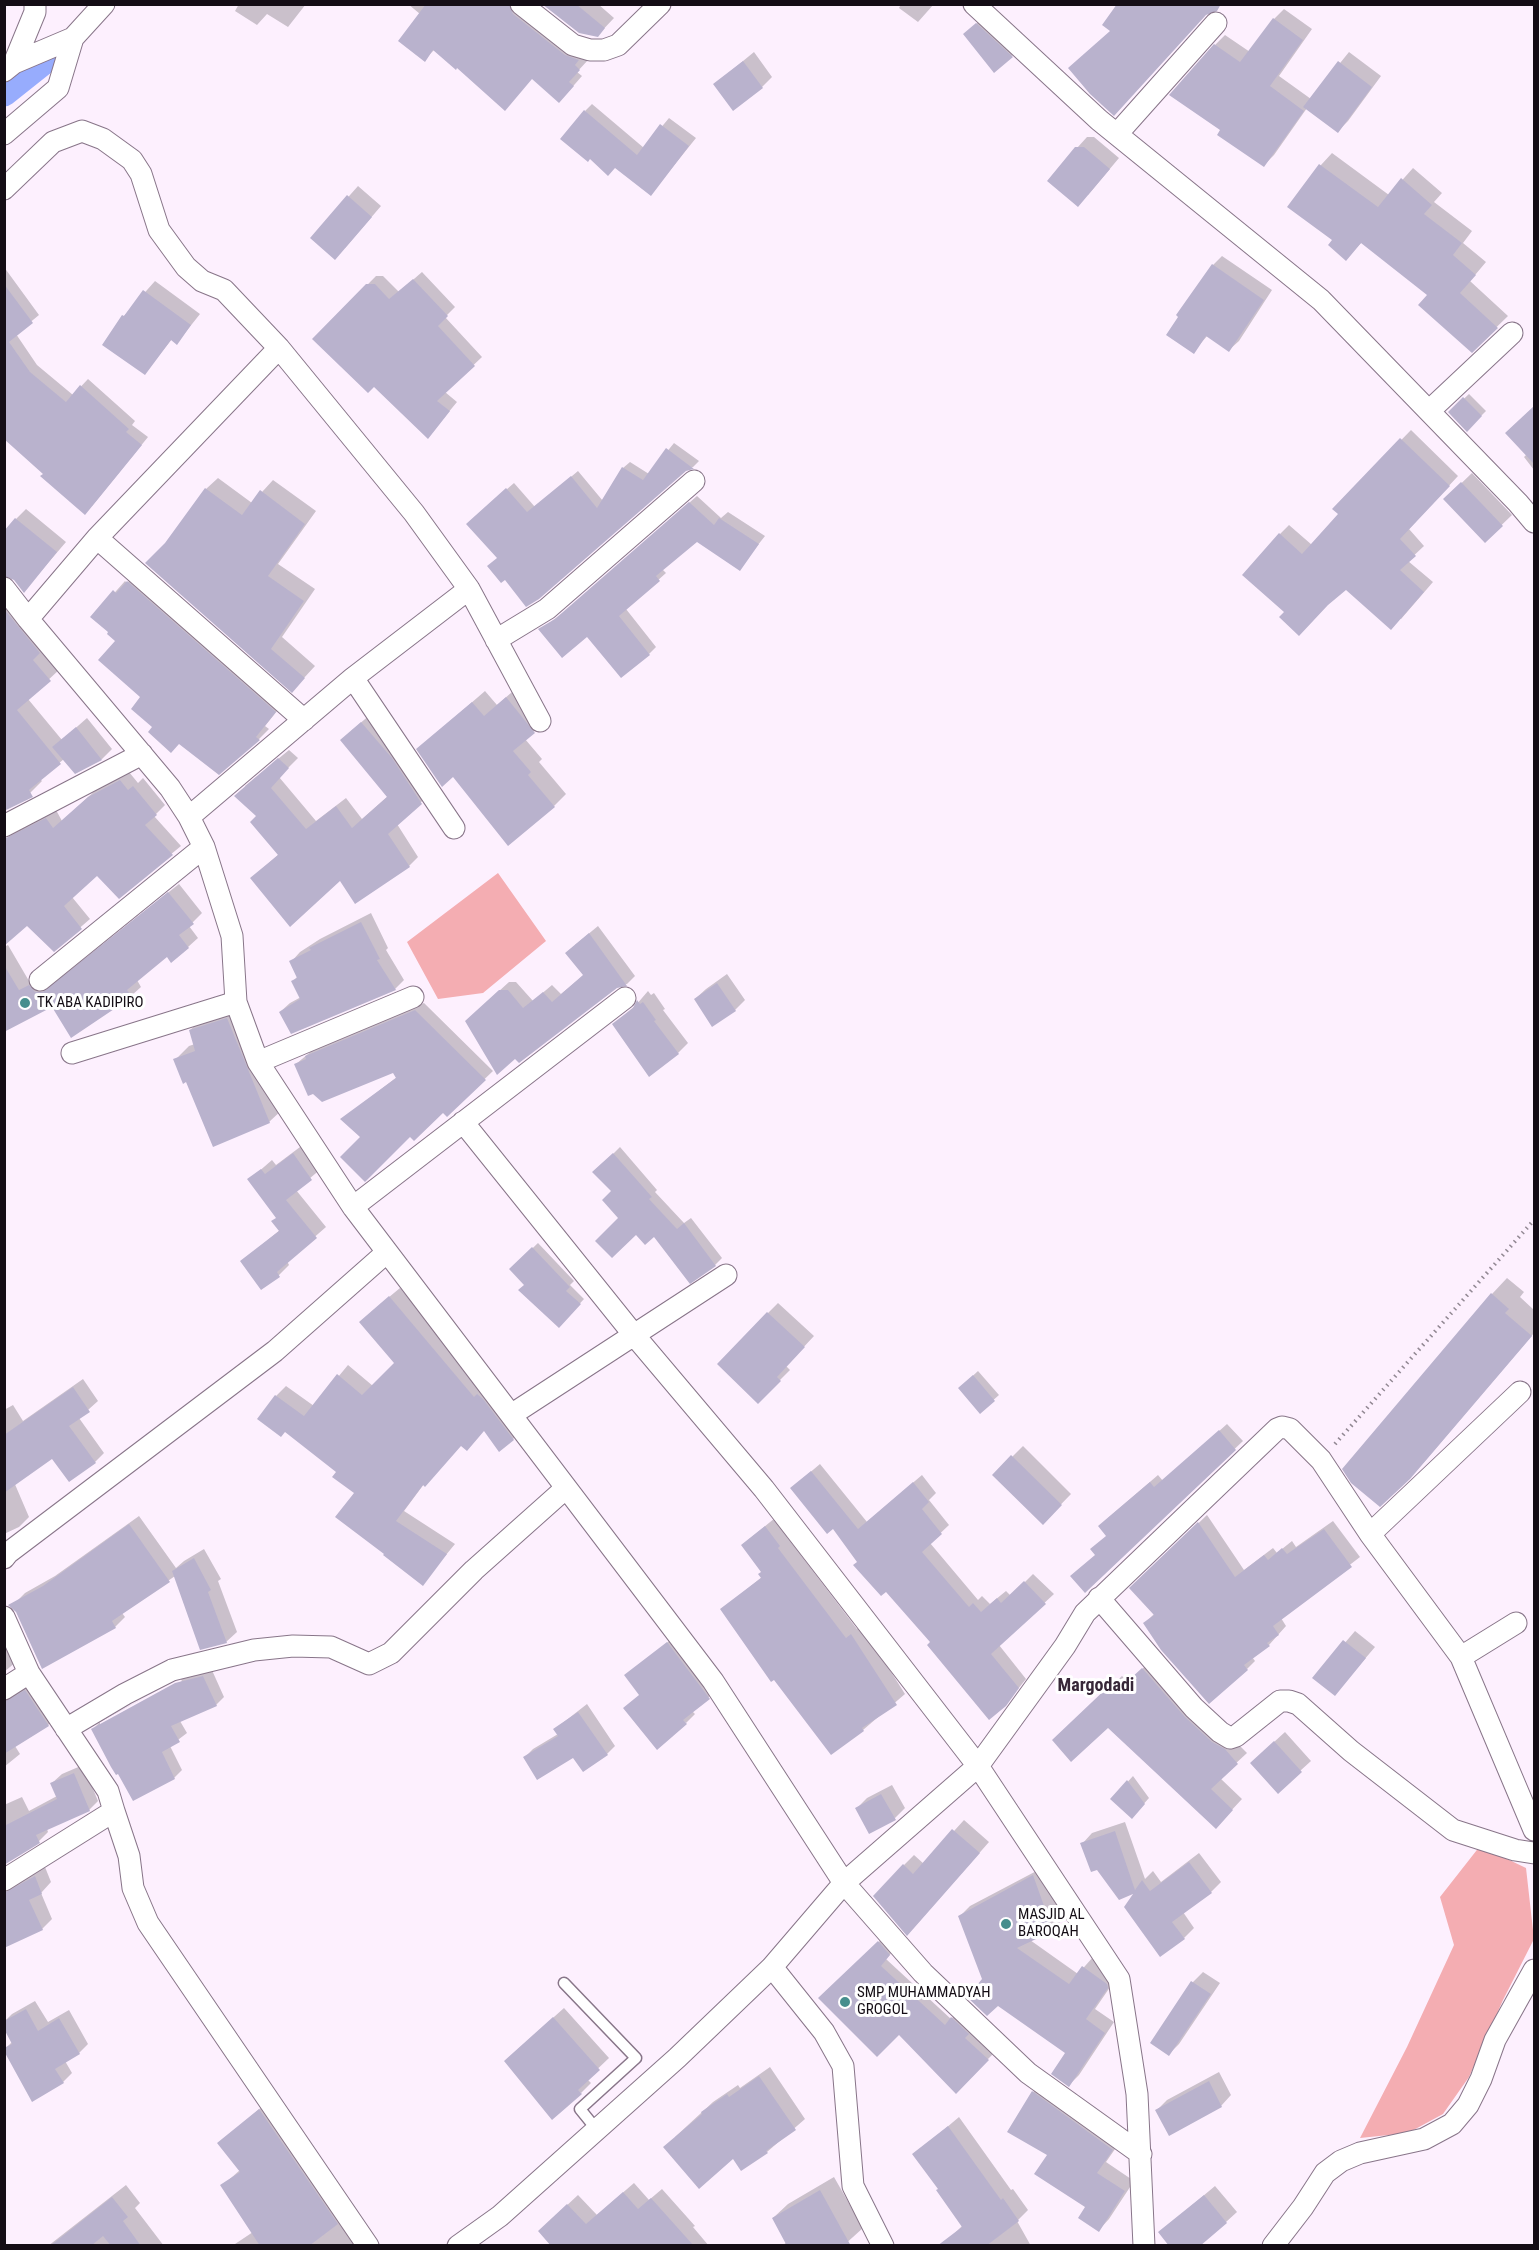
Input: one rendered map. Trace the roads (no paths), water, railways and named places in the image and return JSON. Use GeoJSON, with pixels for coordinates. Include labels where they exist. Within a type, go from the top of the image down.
{"type":"FeatureCollection","features":[{"type":"Feature","properties":{"kind":"street"},"geometry":{"type":"LineString","coordinates":[[9,67],[35,12],[34,4]]}},
{"type":"Feature","properties":{"kind":"street"},"geometry":{"type":"LineString","coordinates":[[9,67],[75,35],[104,4]]}},
{"type":"Feature","properties":{"kind":"street"},"geometry":{"type":"LineString","coordinates":[[521,4],[573,45],[590,50],[604,50],[618,45],[660,4]]}},
{"type":"Feature","properties":{"kind":"street"},"geometry":{"type":"LineString","coordinates":[[974,4],[1117,134],[1321,300],[1534,522]]}},
{"type":"Feature","properties":{"kind":"street"},"geometry":{"type":"LineString","coordinates":[[1117,134],[1216,23]]}},
{"type":"Feature","properties":{"kind":"street"},"geometry":{"type":"LineString","coordinates":[[4,134],[58,88],[75,35]]}},
{"type":"Feature","properties":{"kind":"street"},"geometry":{"type":"LineString","coordinates":[[4,189],[53,142],[82,131],[103,139],[132,160],[141,174],[159,230],[186,267],[202,282],[224,290],[279,348],[414,513],[469,589],[540,721]]}},
{"type":"Feature","properties":{"kind":"street"},"geometry":{"type":"LineString","coordinates":[[1429,411],[1512,333]]}},
{"type":"Feature","properties":{"kind":"street"},"geometry":{"type":"LineString","coordinates":[[28,619],[97,538],[279,348]]}},
{"type":"Feature","properties":{"kind":"street"},"geometry":{"type":"LineString","coordinates":[[496,640],[547,609],[694,481]]}},
{"type":"Feature","properties":{"kind":"street"},"geometry":{"type":"LineString","coordinates":[[97,538],[304,720]]}},
{"type":"Feature","properties":{"kind":"street"},"geometry":{"type":"LineString","coordinates":[[4,588],[170,788],[189,817],[204,847],[232,936],[236,1002],[258,1062],[353,1207],[386,1253],[713,1681],[844,1883],[923,1973],[1028,2073],[1141,2154]]}},
{"type":"Feature","properties":{"kind":"street"},"geometry":{"type":"LineString","coordinates":[[189,817],[353,678],[469,589]]}},
{"type":"Feature","properties":{"kind":"street"},"geometry":{"type":"LineString","coordinates":[[353,678],[454,828]]}},
{"type":"Feature","properties":{"kind":"street"},"geometry":{"type":"LineString","coordinates":[[4,826],[142,754]]}},
{"type":"Feature","properties":{"kind":"street"},"geometry":{"type":"LineString","coordinates":[[40,980],[204,847]]}},
{"type":"Feature","properties":{"kind":"street"},"geometry":{"type":"LineString","coordinates":[[258,1062],[413,997]]}},
{"type":"Feature","properties":{"kind":"street"},"geometry":{"type":"LineString","coordinates":[[353,1207],[626,998]]}},
{"type":"Feature","properties":{"kind":"street"},"geometry":{"type":"LineString","coordinates":[[72,1053],[236,1002]]}},
{"type":"Feature","properties":{"kind":"street"},"geometry":{"type":"LineString","coordinates":[[463,1122],[634,1335],[764,1489],[978,1766],[1119,1979],[1137,2094],[1144,2246]]}},
{"type":"Feature","properties":{"kind":"street"},"geometry":{"type":"LineString","coordinates":[[4,1558],[275,1351],[386,1253]]}},
{"type":"Feature","properties":{"kind":"street"},"geometry":{"type":"LineString","coordinates":[[511,1415],[726,1275]]}},
{"type":"Feature","properties":{"kind":"street"},"geometry":{"type":"LineString","coordinates":[[1370,1534],[1520,1392]]}},
{"type":"Feature","properties":{"kind":"street"},"geometry":{"type":"LineString","coordinates":[[458,2246],[500,2216],[677,2058],[772,1967],[844,1883],[978,1766],[1092,1605],[1277,1429],[1282,1427],[1290,1429],[1321,1460],[1370,1534],[1461,1657],[1534,1830]]}},
{"type":"Feature","properties":{"kind":"street"},"geometry":{"type":"LineString","coordinates":[[66,1729],[125,1694],[172,1670],[254,1650],[293,1646],[331,1647],[369,1664],[391,1653],[474,1570],[566,1488]]}},
{"type":"Feature","properties":{"kind":"street"},"geometry":{"type":"LineString","coordinates":[[1092,1605],[1194,1708],[1230,1738],[1236,1736],[1280,1701],[1298,1704],[1352,1751],[1453,1830],[1515,1850],[1534,1852]]}},
{"type":"Feature","properties":{"kind":"street"},"geometry":{"type":"LineString","coordinates":[[4,1617],[29,1673],[108,1791],[129,1856],[133,1888],[148,1923],[368,2246]]}},
{"type":"Feature","properties":{"kind":"street"},"geometry":{"type":"LineString","coordinates":[[1461,1657],[1516,1623]]}},
{"type":"Feature","properties":{"kind":"street"},"geometry":{"type":"LineString","coordinates":[[4,1689],[29,1673]]}},
{"type":"Feature","properties":{"kind":"street"},"geometry":{"type":"LineString","coordinates":[[4,1880],[114,1811]]}},
{"type":"Feature","properties":{"kind":"street"},"geometry":{"type":"LineString","coordinates":[[772,1967],[824,2032],[843,2066],[853,2186],[882,2246]]}},
{"type":"Feature","properties":{"kind":"street"},"geometry":{"type":"LineString","coordinates":[[1273,2246],[1303,2207],[1325,2173],[1341,2161],[1360,2153],[1424,2139],[1452,2124],[1468,2105],[1481,2079],[1499,2032],[1534,1970]]}},
{"type":"Feature","properties":{"kind":"lane"},"geometry":{"type":"LineString","coordinates":[[564,1983],[636,2058],[580,2109],[597,2130]]}},
{"type":"Feature","properties":{"kind":"waterway"},"geometry":{"type":"LineString","coordinates":[[4,93],[43,62]]}},
{"type":"Feature","properties":{"kind":"place","name":"TK ABA KADIPIRO"},"geometry":{"type":"Point","coordinates":[25,1003]}},
{"type":"Feature","properties":{"kind":"place","name":"MASJID AL BAROQAH"},"geometry":{"type":"Point","coordinates":[1006,1924]}},
{"type":"Feature","properties":{"kind":"place","name":"SMP MUHAMMADYAH GROGOL"},"geometry":{"type":"Point","coordinates":[845,2002]}},
{"type":"Feature","properties":{"kind":"district","name":"Margodadi"},"geometry":{"type":"Point","coordinates":[1096,1686]}}]}
